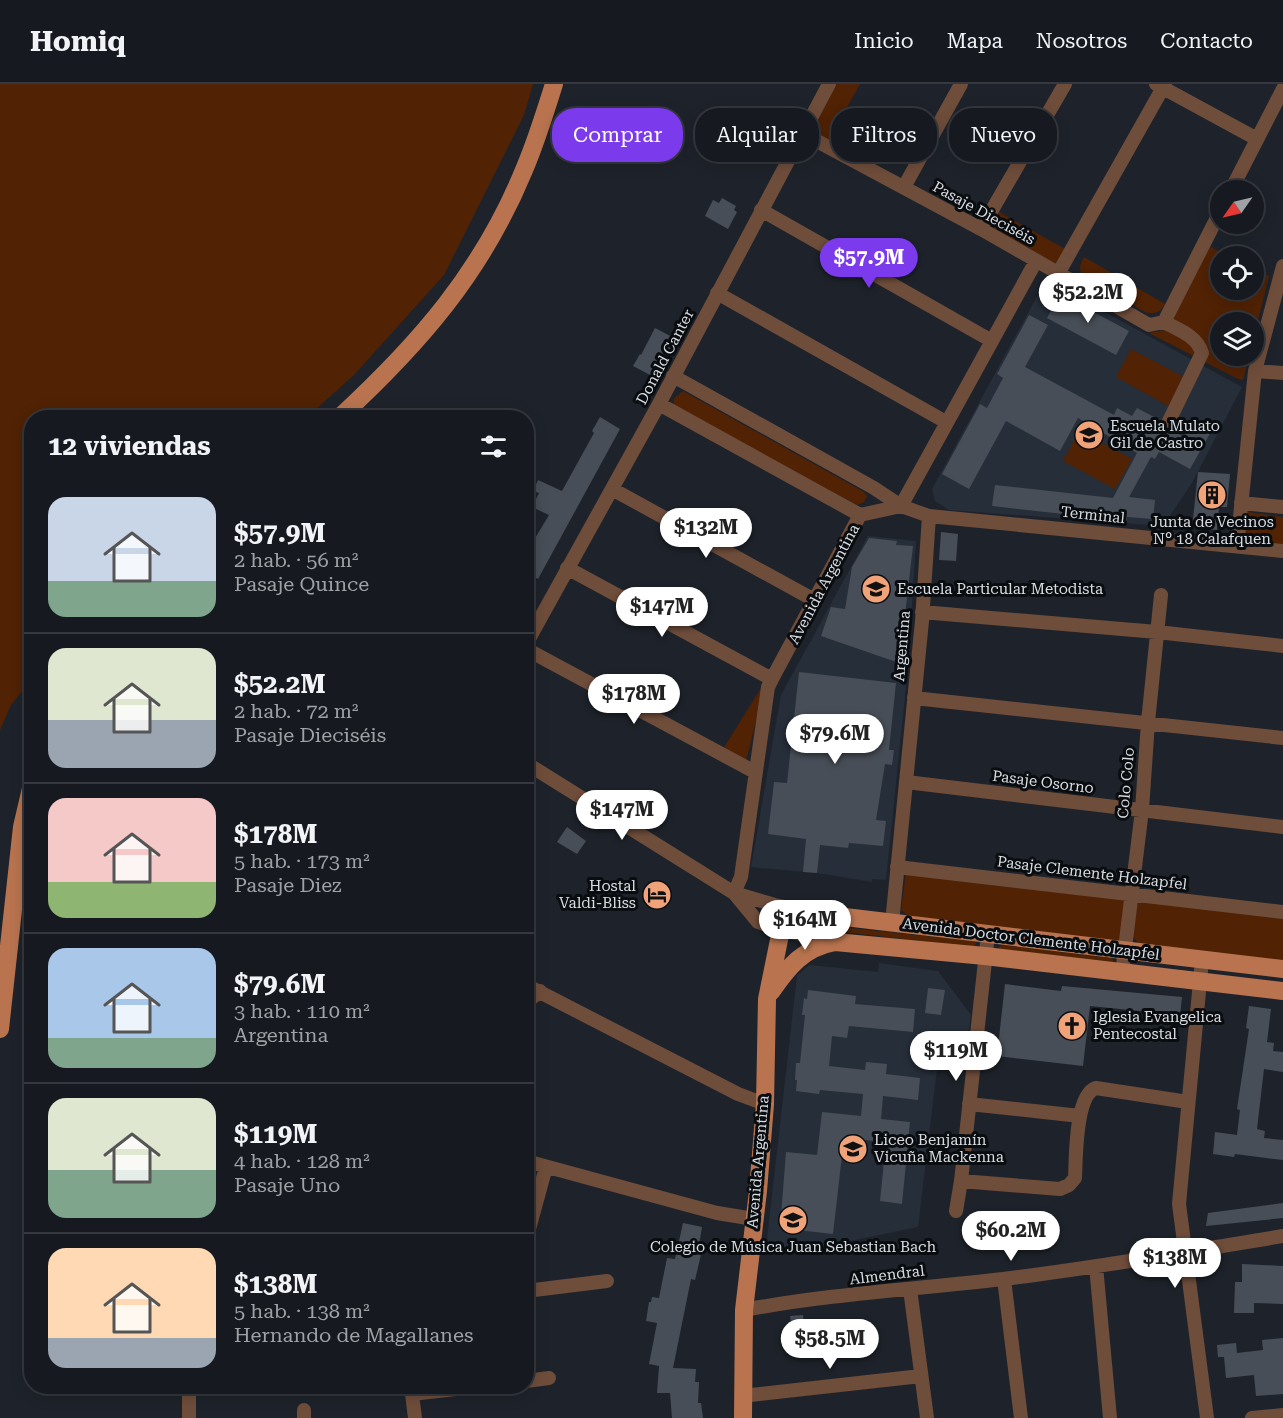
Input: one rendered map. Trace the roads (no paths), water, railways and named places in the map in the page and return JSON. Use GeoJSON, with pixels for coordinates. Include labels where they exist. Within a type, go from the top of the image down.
{"type":"FeatureCollection","features":[{"type":"Feature","properties":{"kind":"main road"},"geometry":{"type":"LineString","coordinates":[[348,410],[419,339],[447,305],[479,259],[525,170],[554,84]]}},
{"type":"Feature","properties":{"kind":"main road"},"geometry":{"type":"LineString","coordinates":[[0,1029],[24,818]]}},
{"type":"Feature","properties":{"kind":"main road","name":"Avenida Doctor Clemente Holzapfel"},"geometry":{"type":"LineString","coordinates":[[781,930],[803,919],[828,915],[1283,969]]}},
{"type":"Feature","properties":{"kind":"main road"},"geometry":{"type":"LineString","coordinates":[[767,999],[781,930]]}},
{"type":"Feature","properties":{"kind":"main road"},"geometry":{"type":"LineString","coordinates":[[767,999],[798,957],[822,944],[834,942]]}},
{"type":"Feature","properties":{"kind":"main road","name":"Avenida Doctor Clemente Holzapfel"},"geometry":{"type":"LineString","coordinates":[[834,942],[985,956],[1283,991]]}},
{"type":"Feature","properties":{"kind":"main road","name":"Avenida Argentina"},"geometry":{"type":"LineString","coordinates":[[743,1418],[744,1310],[758,1191],[765,1104],[767,999]]}},
{"type":"Feature","properties":{"kind":"street","name":"Donald Canter"},"geometry":{"type":"LineString","coordinates":[[816,108],[829,84]]}},
{"type":"Feature","properties":{"kind":"street"},"geometry":{"type":"LineString","coordinates":[[904,187],[961,84]]}},
{"type":"Feature","properties":{"kind":"street"},"geometry":{"type":"LineString","coordinates":[[981,229],[1065,84]]}},
{"type":"Feature","properties":{"kind":"street"},"geometry":{"type":"LineString","coordinates":[[1059,272],[1161,85],[1257,139]]}},
{"type":"Feature","properties":{"kind":"street"},"geometry":{"type":"LineString","coordinates":[[1236,180],[1283,89]]}},
{"type":"Feature","properties":{"kind":"street","name":"Pasaje Dieciséis"},"geometry":{"type":"LineString","coordinates":[[819,142],[1059,272],[1149,325],[1164,322]]}},
{"type":"Feature","properties":{"kind":"street","name":"Donald Canter"},"geometry":{"type":"LineString","coordinates":[[534,629],[659,404],[787,162]]}},
{"type":"Feature","properties":{"kind":"street"},"geometry":{"type":"LineString","coordinates":[[761,210],[992,341]]}},
{"type":"Feature","properties":{"kind":"street"},"geometry":{"type":"LineString","coordinates":[[1169,421],[1202,353],[1195,340],[1164,322],[1210,232]]}},
{"type":"Feature","properties":{"kind":"street"},"geometry":{"type":"LineString","coordinates":[[901,506],[1036,261]]}},
{"type":"Feature","properties":{"kind":"street"},"geometry":{"type":"LineString","coordinates":[[1237,546],[1255,371],[1283,266]]}},
{"type":"Feature","properties":{"kind":"street"},"geometry":{"type":"LineString","coordinates":[[717,293],[946,422]]}},
{"type":"Feature","properties":{"kind":"street"},"geometry":{"type":"LineString","coordinates":[[1255,371],[1283,373]]}},
{"type":"Feature","properties":{"kind":"street","name":"Terminal"},"geometry":{"type":"LineString","coordinates":[[673,376],[874,488],[901,506],[929,516],[1283,551]]}},
{"type":"Feature","properties":{"kind":"street"},"geometry":{"type":"LineString","coordinates":[[659,404],[860,515]]}},
{"type":"Feature","properties":{"kind":"street"},"geometry":{"type":"LineString","coordinates":[[612,489],[816,601]]}},
{"type":"Feature","properties":{"kind":"street"},"geometry":{"type":"LineString","coordinates":[[1241,503],[1283,507]]}},
{"type":"Feature","properties":{"kind":"street","name":"Avenida Argentina"},"geometry":{"type":"LineString","coordinates":[[734,893],[741,877],[768,687],[860,515],[901,506]]}},
{"type":"Feature","properties":{"kind":"street","name":"Argentina"},"geometry":{"type":"LineString","coordinates":[[892,923],[929,516]]}},
{"type":"Feature","properties":{"kind":"street"},"geometry":{"type":"LineString","coordinates":[[567,568],[772,679]]}},
{"type":"Feature","properties":{"kind":"street","name":"Colo Colo"},"geometry":{"type":"LineString","coordinates":[[1122,973],[1142,810],[1161,595]]}},
{"type":"Feature","properties":{"kind":"street"},"geometry":{"type":"LineString","coordinates":[[922,612],[1157,632],[1283,646]]}},
{"type":"Feature","properties":{"kind":"street"},"geometry":{"type":"LineString","coordinates":[[534,653],[755,772]]}},
{"type":"Feature","properties":{"kind":"street"},"geometry":{"type":"LineString","coordinates":[[914,698],[1283,738]]}},
{"type":"Feature","properties":{"kind":"street","name":"Avenida Doctor Clemente Holzapfel"},"geometry":{"type":"LineString","coordinates":[[534,768],[734,893],[758,922],[781,930],[834,942]]}},
{"type":"Feature","properties":{"kind":"street","name":"Pasaje Osorno"},"geometry":{"type":"LineString","coordinates":[[906,782],[1283,827]]}},
{"type":"Feature","properties":{"kind":"street","name":"Pasaje Clemente Holzapfel"},"geometry":{"type":"LineString","coordinates":[[897,867],[1283,912]]}},
{"type":"Feature","properties":{"kind":"street"},"geometry":{"type":"LineString","coordinates":[[734,893],[775,905],[828,915]]}},
{"type":"Feature","properties":{"kind":"street"},"geometry":{"type":"LineString","coordinates":[[956,1211],[988,934]]}},
{"type":"Feature","properties":{"kind":"street"},"geometry":{"type":"LineString","coordinates":[[1202,960],[1179,1204],[1207,1418]]}},
{"type":"Feature","properties":{"kind":"street"},"geometry":{"type":"LineString","coordinates":[[534,988],[738,1094],[765,1104]]}},
{"type":"Feature","properties":{"kind":"street"},"geometry":{"type":"LineString","coordinates":[[534,996],[540,991]]}},
{"type":"Feature","properties":{"kind":"street"},"geometry":{"type":"LineString","coordinates":[[961,1181],[1060,1189],[1069,1185],[1075,1178],[1080,1116],[1086,1094],[1096,1088],[1188,1102]]}},
{"type":"Feature","properties":{"kind":"street"},"geometry":{"type":"LineString","coordinates":[[969,1104],[1080,1116]]}},
{"type":"Feature","properties":{"kind":"street"},"geometry":{"type":"LineString","coordinates":[[534,1163],[717,1214],[754,1220]]}},
{"type":"Feature","properties":{"kind":"street"},"geometry":{"type":"LineString","coordinates":[[534,1211],[546,1167]]}},
{"type":"Feature","properties":{"kind":"street","name":"Almendral"},"geometry":{"type":"LineString","coordinates":[[744,1310],[910,1288],[1004,1279],[1283,1236]]}},
{"type":"Feature","properties":{"kind":"street"},"geometry":{"type":"LineString","coordinates":[[1096,1266],[1110,1418]]}},
{"type":"Feature","properties":{"kind":"street"},"geometry":{"type":"LineString","coordinates":[[1004,1279],[1021,1418]]}},
{"type":"Feature","properties":{"kind":"street"},"geometry":{"type":"LineString","coordinates":[[534,1290],[607,1281]]}},
{"type":"Feature","properties":{"kind":"street"},"geometry":{"type":"LineString","coordinates":[[910,1288],[927,1418]]}},
{"type":"Feature","properties":{"kind":"street"},"geometry":{"type":"LineString","coordinates":[[742,1396],[921,1376]]}},
{"type":"Feature","properties":{"kind":"street"},"geometry":{"type":"LineString","coordinates":[[534,1380],[549,1378]]}},
{"type":"Feature","properties":{"kind":"street"},"geometry":{"type":"LineString","coordinates":[[189,1394],[189,1418]]}},
{"type":"Feature","properties":{"kind":"street"},"geometry":{"type":"LineString","coordinates":[[412,1394],[415,1418]]}},
{"type":"Feature","properties":{"kind":"street"},"geometry":{"type":"LineString","coordinates":[[1252,1418],[1283,1415]]}},
{"type":"Feature","properties":{"kind":"place","name":"Escuela Mulato Gil de Castro"},"geometry":{"type":"Point","coordinates":[1089,435]}},
{"type":"Feature","properties":{"kind":"place","name":"Junta de Vecinos N° 18 Calafquen"},"geometry":{"type":"Point","coordinates":[1212,495]}},
{"type":"Feature","properties":{"kind":"place","name":"Escuela Particular Metodista"},"geometry":{"type":"Point","coordinates":[876,589]}},
{"type":"Feature","properties":{"kind":"place","name":"Hostal Valdi-Bliss"},"geometry":{"type":"Point","coordinates":[657,895]}},
{"type":"Feature","properties":{"kind":"place","name":"Iglesia Evangelica Pentecostal"},"geometry":{"type":"Point","coordinates":[1072,1026]}},
{"type":"Feature","properties":{"kind":"place","name":"Liceo Benjamín Vicuña Mackenna"},"geometry":{"type":"Point","coordinates":[853,1149]}},
{"type":"Feature","properties":{"kind":"place","name":"Colegio de Música Juan Sebastian Bach"},"geometry":{"type":"Point","coordinates":[793,1220]}}]}
